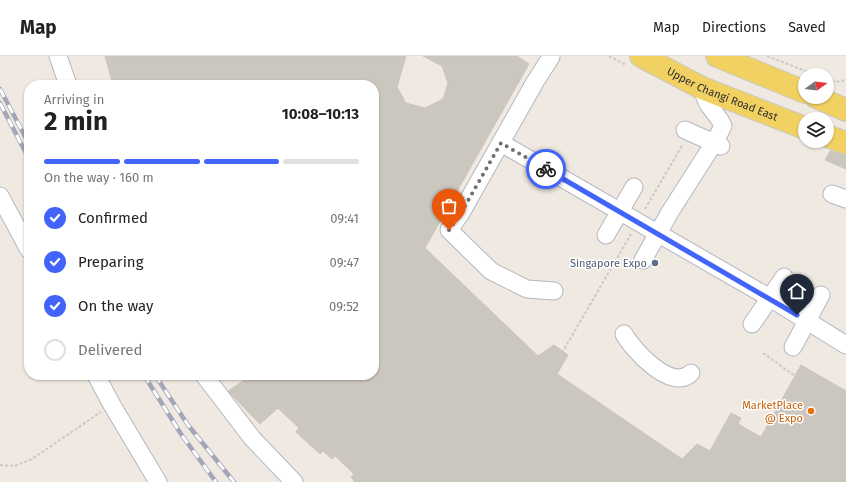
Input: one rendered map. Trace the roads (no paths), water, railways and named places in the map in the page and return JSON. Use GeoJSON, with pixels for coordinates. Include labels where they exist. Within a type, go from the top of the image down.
{"type":"FeatureCollection","features":[{"type":"Feature","properties":{"kind":"main road","name":"Upper Changi Road East"},"geometry":{"type":"LineString","coordinates":[[641,56],[701,87],[798,125]]}},
{"type":"Feature","properties":{"kind":"main road"},"geometry":{"type":"LineString","coordinates":[[717,56],[742,61],[798,89]]}},
{"type":"Feature","properties":{"kind":"main road"},"geometry":{"type":"LineString","coordinates":[[832,104],[846,110]]}},
{"type":"Feature","properties":{"kind":"main road"},"geometry":{"type":"LineString","coordinates":[[834,139],[846,144]]}},
{"type":"Feature","properties":{"kind":"lane"},"geometry":{"type":"LineString","coordinates":[[58,56],[66,80]]}},
{"type":"Feature","properties":{"kind":"lane"},"geometry":{"type":"LineString","coordinates":[[551,57],[535,82],[461,213],[449,230],[473,248],[491,271],[527,289],[554,291]]}},
{"type":"Feature","properties":{"kind":"lane"},"geometry":{"type":"LineString","coordinates":[[643,260],[670,212],[717,145],[722,126],[720,120],[708,104],[701,87]]}},
{"type":"Feature","properties":{"kind":"lane"},"geometry":{"type":"LineString","coordinates":[[685,130],[717,145]]}},
{"type":"Feature","properties":{"kind":"lane"},"geometry":{"type":"LineString","coordinates":[[501,143],[770,298],[846,344]]}},
{"type":"Feature","properties":{"kind":"lane"},"geometry":{"type":"LineString","coordinates":[[606,235],[634,187]]}},
{"type":"Feature","properties":{"kind":"lane"},"geometry":{"type":"LineString","coordinates":[[0,196],[24,241]]}},
{"type":"Feature","properties":{"kind":"lane"},"geometry":{"type":"LineString","coordinates":[[752,324],[784,278]]}},
{"type":"Feature","properties":{"kind":"lane"},"geometry":{"type":"LineString","coordinates":[[792,347],[821,295]]}},
{"type":"Feature","properties":{"kind":"lane"},"geometry":{"type":"LineString","coordinates":[[624,334],[630,344],[644,360],[665,374],[680,378],[691,374]]}},
{"type":"Feature","properties":{"kind":"lane"},"geometry":{"type":"LineString","coordinates":[[99,380],[158,482]]}},
{"type":"Feature","properties":{"kind":"lane"},"geometry":{"type":"LineString","coordinates":[[208,380],[252,438],[294,482]]}},
{"type":"Feature","properties":{"kind":"railway"},"geometry":{"type":"LineString","coordinates":[[0,89],[24,135]]}},
{"type":"Feature","properties":{"kind":"railway"},"geometry":{"type":"LineString","coordinates":[[0,103],[24,149]]}},
{"type":"Feature","properties":{"kind":"railway"},"geometry":{"type":"LineString","coordinates":[[147,380],[181,434],[216,482]]}},
{"type":"Feature","properties":{"kind":"railway"},"geometry":{"type":"LineString","coordinates":[[158,380],[188,425],[234,482]]}},
{"type":"Feature","properties":{"kind":"place","name":"Singapore Expo"},"geometry":{"type":"Point","coordinates":[655,263]}},
{"type":"Feature","properties":{"kind":"place","name":"MarketPlace @ Expo"},"geometry":{"type":"Point","coordinates":[811,411]}}]}
